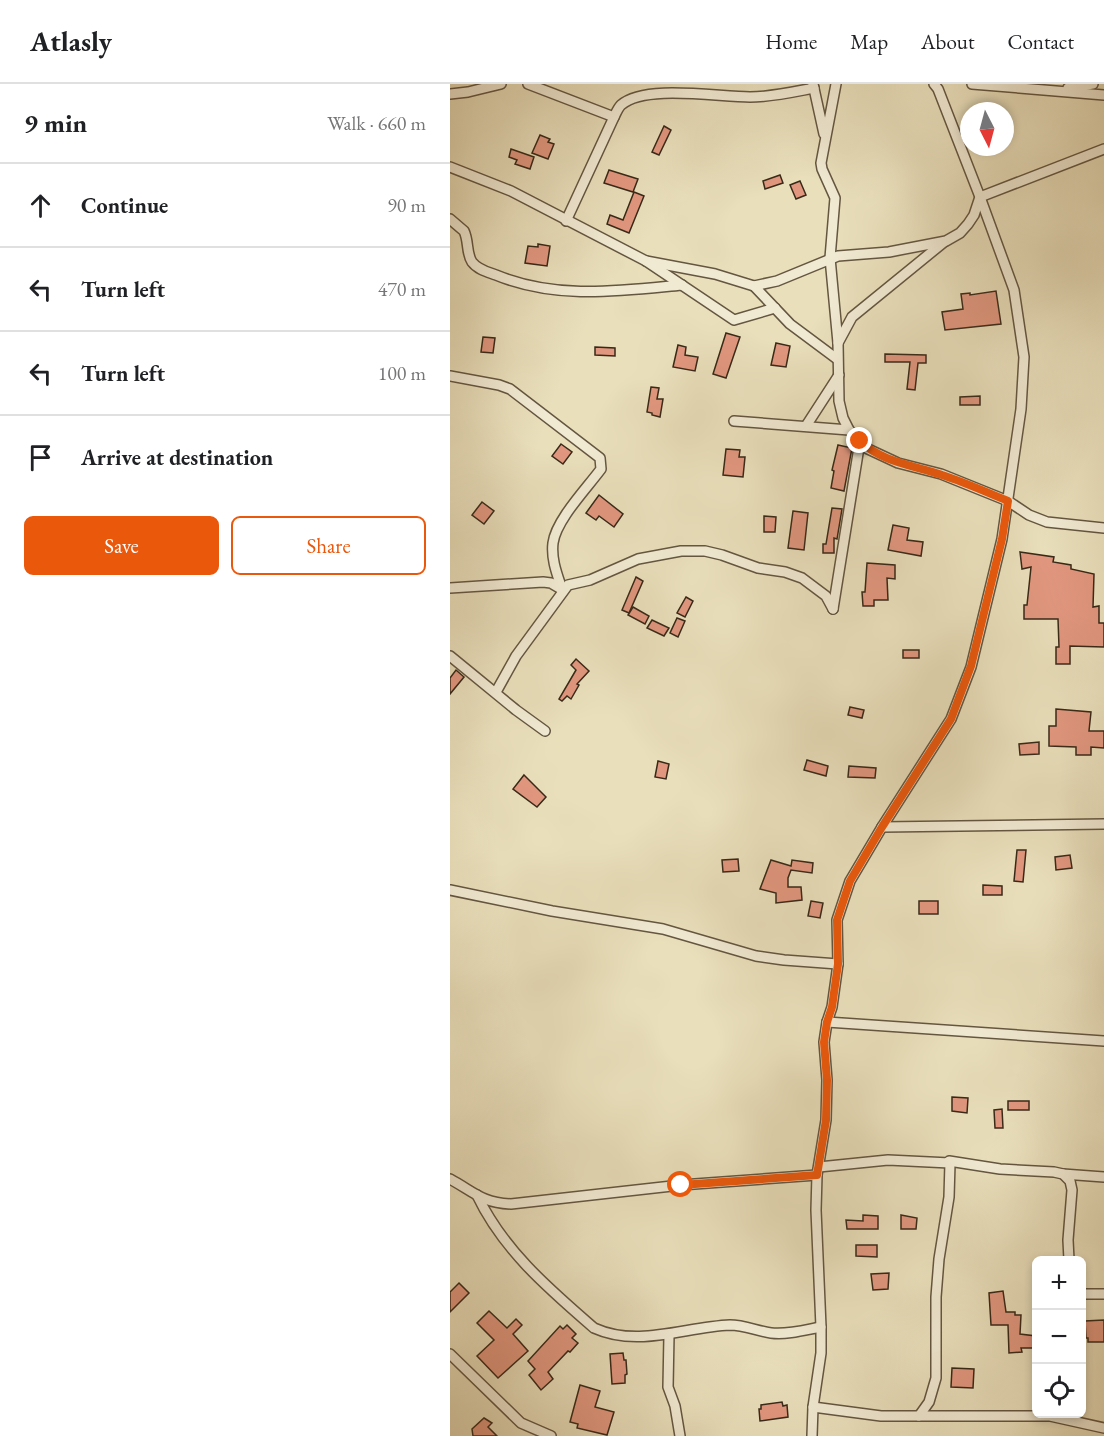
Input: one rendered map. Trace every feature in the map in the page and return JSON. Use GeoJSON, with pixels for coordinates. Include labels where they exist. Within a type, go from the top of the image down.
{"type":"FeatureCollection","features":[{"type":"Feature","properties":{"kind":"street"},"geometry":{"type":"LineString","coordinates":[[450,94],[501,84]]}},
{"type":"Feature","properties":{"kind":"street"},"geometry":{"type":"LineString","coordinates":[[528,84],[614,117]]}},
{"type":"Feature","properties":{"kind":"street"},"geometry":{"type":"LineString","coordinates":[[836,84],[822,169],[833,194],[835,207],[830,258],[838,342],[839,401],[849,430],[868,449],[898,463],[940,474],[1008,501],[1029,515],[1047,522],[1104,528]]}},
{"type":"Feature","properties":{"kind":"street"},"geometry":{"type":"LineString","coordinates":[[812,1436],[821,1327],[816,1210],[818,1171],[826,1120],[827,1080],[824,1042],[838,964],[837,920],[850,881],[951,719],[971,666],[1008,501],[1021,409],[1023,341],[1014,290],[980,197],[938,89],[934,84]]}},
{"type":"Feature","properties":{"kind":"street"},"geometry":{"type":"LineString","coordinates":[[972,84],[1104,95]]}},
{"type":"Feature","properties":{"kind":"street"},"geometry":{"type":"LineString","coordinates":[[1053,91],[1093,84]]}},
{"type":"Feature","properties":{"kind":"street"},"geometry":{"type":"LineString","coordinates":[[566,221],[621,104],[635,96],[659,90],[750,97],[772,96],[814,86],[826,141]]}},
{"type":"Feature","properties":{"kind":"street"},"geometry":{"type":"LineString","coordinates":[[838,342],[852,317],[945,241],[960,233],[974,214],[980,197],[1104,149]]}},
{"type":"Feature","properties":{"kind":"street"},"geometry":{"type":"LineString","coordinates":[[450,167],[512,191],[646,261],[734,320],[775,308]]}},
{"type":"Feature","properties":{"kind":"street"},"geometry":{"type":"LineString","coordinates":[[450,219],[465,231],[469,255],[479,268],[519,284],[548,290],[605,293],[682,285]]}},
{"type":"Feature","properties":{"kind":"street"},"geometry":{"type":"LineString","coordinates":[[754,286],[777,281],[830,258],[889,252],[945,241]]}},
{"type":"Feature","properties":{"kind":"street"},"geometry":{"type":"LineString","coordinates":[[646,261],[715,274],[754,286],[790,324],[837,359]]}},
{"type":"Feature","properties":{"kind":"street"},"geometry":{"type":"LineString","coordinates":[[806,426],[839,374]]}},
{"type":"Feature","properties":{"kind":"street"},"geometry":{"type":"LineString","coordinates":[[450,376],[499,384],[510,389],[600,458],[601,469],[560,524],[553,541],[554,564],[563,589]]}},
{"type":"Feature","properties":{"kind":"street"},"geometry":{"type":"LineString","coordinates":[[734,421],[849,430]]}},
{"type":"Feature","properties":{"kind":"street"},"geometry":{"type":"LineString","coordinates":[[496,692],[516,656],[563,589],[568,585],[590,580],[638,559],[681,551],[705,551],[722,555],[758,568],[785,572],[802,578],[826,596],[833,609],[860,441]]}},
{"type":"Feature","properties":{"kind":"street"},"geometry":{"type":"LineString","coordinates":[[450,588],[543,582],[563,589]]}},
{"type":"Feature","properties":{"kind":"street"},"geometry":{"type":"LineString","coordinates":[[450,656],[545,731]]}},
{"type":"Feature","properties":{"kind":"street"},"geometry":{"type":"LineString","coordinates":[[882,827],[1104,824]]}},
{"type":"Feature","properties":{"kind":"street"},"geometry":{"type":"LineString","coordinates":[[450,890],[552,911],[663,929],[756,956],[838,964]]}},
{"type":"Feature","properties":{"kind":"street"},"geometry":{"type":"LineString","coordinates":[[827,1022],[1104,1041]]}},
{"type":"Feature","properties":{"kind":"street"},"geometry":{"type":"LineString","coordinates":[[450,1179],[495,1204],[511,1204],[818,1171],[888,1160],[950,1163],[949,1161],[1000,1169],[1104,1177]]}},
{"type":"Feature","properties":{"kind":"street"},"geometry":{"type":"LineString","coordinates":[[919,1416],[929,1402],[936,1378],[937,1288],[939,1259],[949,1197],[950,1163]]}},
{"type":"Feature","properties":{"kind":"street"},"geometry":{"type":"LineString","coordinates":[[1063,1174],[1070,1181],[1072,1190],[1069,1256]]}},
{"type":"Feature","properties":{"kind":"street"},"geometry":{"type":"LineString","coordinates":[[477,1195],[488,1218],[524,1265],[594,1328],[618,1336],[669,1335],[713,1326],[734,1325],[772,1333],[796,1332],[821,1327]]}},
{"type":"Feature","properties":{"kind":"street"},"geometry":{"type":"LineString","coordinates":[[1086,1294],[1104,1294]]}},
{"type":"Feature","properties":{"kind":"street"},"geometry":{"type":"LineString","coordinates":[[669,1335],[668,1387],[675,1407],[680,1436]]}},
{"type":"Feature","properties":{"kind":"street"},"geometry":{"type":"LineString","coordinates":[[450,1354],[521,1423],[551,1436]]}},
{"type":"Feature","properties":{"kind":"street"},"geometry":{"type":"LineString","coordinates":[[813,1407],[865,1415],[1032,1416]]}},
{"type":"Feature","properties":{"kind":"street"},"geometry":{"type":"LineString","coordinates":[[1072,1418],[1104,1428]]}},
{"type":"Feature","properties":{"kind":"building"},"geometry":{"type":"Polygon","coordinates":[[[664,126],[671,130],[659,155],[652,152],[664,126]]]}},
{"type":"Feature","properties":{"kind":"building"},"geometry":{"type":"Polygon","coordinates":[[[540,135],[550,139],[548,142],[554,144],[548,159],[532,153],[540,135]]]}},
{"type":"Feature","properties":{"kind":"building"},"geometry":{"type":"Polygon","coordinates":[[[511,149],[534,157],[530,169],[515,164],[517,160],[509,157],[511,149]]]}},
{"type":"Feature","properties":{"kind":"building"},"geometry":{"type":"Polygon","coordinates":[[[609,170],[638,179],[633,192],[604,183],[609,170]]]}},
{"type":"Feature","properties":{"kind":"building"},"geometry":{"type":"Polygon","coordinates":[[[780,175],[783,183],[765,189],[763,181],[780,175]]]}},
{"type":"Feature","properties":{"kind":"building"},"geometry":{"type":"Polygon","coordinates":[[[800,181],[806,195],[796,199],[790,185],[800,181]]]}},
{"type":"Feature","properties":{"kind":"building"},"geometry":{"type":"Polygon","coordinates":[[[634,192],[644,196],[629,233],[607,224],[610,215],[623,220],[634,192]]]}},
{"type":"Feature","properties":{"kind":"building"},"geometry":{"type":"Polygon","coordinates":[[[538,244],[550,246],[547,266],[525,263],[528,246],[538,247],[538,244]]]}},
{"type":"Feature","properties":{"kind":"building"},"geometry":{"type":"Polygon","coordinates":[[[996,291],[1001,324],[945,330],[942,312],[963,309],[961,294],[996,291]]]}},
{"type":"Feature","properties":{"kind":"building"},"geometry":{"type":"Polygon","coordinates":[[[726,333],[740,337],[726,378],[713,374],[726,333]]]}},
{"type":"Feature","properties":{"kind":"building"},"geometry":{"type":"Polygon","coordinates":[[[483,337],[495,338],[493,353],[481,352],[483,337]]]}},
{"type":"Feature","properties":{"kind":"building"},"geometry":{"type":"Polygon","coordinates":[[[776,343],[790,346],[786,367],[771,365],[776,343]]]}},
{"type":"Feature","properties":{"kind":"building"},"geometry":{"type":"Polygon","coordinates":[[[678,345],[686,347],[685,355],[698,357],[695,371],[673,367],[678,345]]]}},
{"type":"Feature","properties":{"kind":"building"},"geometry":{"type":"Polygon","coordinates":[[[595,347],[615,348],[615,356],[595,355],[595,347]]]}},
{"type":"Feature","properties":{"kind":"building"},"geometry":{"type":"Polygon","coordinates":[[[885,354],[926,355],[926,363],[918,363],[915,390],[907,389],[910,362],[885,362],[885,354]]]}},
{"type":"Feature","properties":{"kind":"building"},"geometry":{"type":"Polygon","coordinates":[[[651,387],[659,388],[657,399],[663,399],[660,417],[647,412],[651,387]]]}},
{"type":"Feature","properties":{"kind":"building"},"geometry":{"type":"Polygon","coordinates":[[[980,396],[980,405],[960,405],[960,397],[980,396]]]}},
{"type":"Feature","properties":{"kind":"building"},"geometry":{"type":"Polygon","coordinates":[[[561,444],[572,452],[563,464],[552,456],[561,444]]]}},
{"type":"Feature","properties":{"kind":"building"},"geometry":{"type":"Polygon","coordinates":[[[838,445],[852,448],[844,491],[831,488],[834,471],[832,470],[838,445]]]}},
{"type":"Feature","properties":{"kind":"building"},"geometry":{"type":"Polygon","coordinates":[[[726,449],[740,450],[739,457],[745,457],[743,477],[723,475],[726,449]]]}},
{"type":"Feature","properties":{"kind":"building"},"geometry":{"type":"Polygon","coordinates":[[[599,495],[623,514],[614,527],[599,516],[596,520],[586,513],[599,495]]]}},
{"type":"Feature","properties":{"kind":"building"},"geometry":{"type":"Polygon","coordinates":[[[482,502],[494,511],[484,524],[472,515],[482,502]]]}},
{"type":"Feature","properties":{"kind":"building"},"geometry":{"type":"Polygon","coordinates":[[[832,508],[842,509],[837,539],[834,538],[834,553],[823,553],[823,544],[826,544],[832,508]]]}},
{"type":"Feature","properties":{"kind":"building"},"geometry":{"type":"Polygon","coordinates":[[[793,511],[808,513],[804,550],[788,548],[793,511]]]}},
{"type":"Feature","properties":{"kind":"building"},"geometry":{"type":"Polygon","coordinates":[[[764,516],[776,517],[775,532],[764,532],[764,516]]]}},
{"type":"Feature","properties":{"kind":"building"},"geometry":{"type":"Polygon","coordinates":[[[893,525],[909,528],[907,540],[923,542],[921,556],[888,550],[893,525]]]}},
{"type":"Feature","properties":{"kind":"building"},"geometry":{"type":"Polygon","coordinates":[[[1020,552],[1054,557],[1053,562],[1071,565],[1071,569],[1094,574],[1093,607],[1099,606],[1099,623],[1104,623],[1104,647],[1070,646],[1070,664],[1056,664],[1056,647],[1059,647],[1058,619],[1024,619],[1024,605],[1027,605],[1031,567],[1022,569],[1020,552]]]}},
{"type":"Feature","properties":{"kind":"building"},"geometry":{"type":"Polygon","coordinates":[[[867,563],[895,565],[895,579],[887,578],[888,600],[874,600],[874,606],[863,606],[862,592],[865,592],[867,563]]]}},
{"type":"Feature","properties":{"kind":"building"},"geometry":{"type":"Polygon","coordinates":[[[636,577],[643,581],[629,613],[622,610],[636,577]]]}},
{"type":"Feature","properties":{"kind":"building"},"geometry":{"type":"Polygon","coordinates":[[[686,597],[693,601],[685,617],[677,613],[686,597]]]}},
{"type":"Feature","properties":{"kind":"building"},"geometry":{"type":"Polygon","coordinates":[[[633,607],[649,616],[645,624],[628,615],[633,607]]]}},
{"type":"Feature","properties":{"kind":"building"},"geometry":{"type":"Polygon","coordinates":[[[677,618],[685,621],[678,637],[670,633],[677,618]]]}},
{"type":"Feature","properties":{"kind":"building"},"geometry":{"type":"Polygon","coordinates":[[[652,620],[669,628],[664,636],[647,628],[652,620]]]}},
{"type":"Feature","properties":{"kind":"building"},"geometry":{"type":"Polygon","coordinates":[[[903,650],[919,650],[919,658],[903,658],[903,650]]]}},
{"type":"Feature","properties":{"kind":"building"},"geometry":{"type":"Polygon","coordinates":[[[576,659],[589,671],[577,684],[579,685],[571,699],[567,696],[562,701],[559,699],[576,670],[571,665],[576,659]]]}},
{"type":"Feature","properties":{"kind":"building"},"geometry":{"type":"Polygon","coordinates":[[[456,670],[464,677],[450,694],[450,678],[456,670]]]}},
{"type":"Feature","properties":{"kind":"building"},"geometry":{"type":"Polygon","coordinates":[[[850,707],[864,710],[862,718],[848,715],[850,707]]]}},
{"type":"Feature","properties":{"kind":"building"},"geometry":{"type":"Polygon","coordinates":[[[1056,709],[1091,712],[1089,731],[1104,731],[1104,748],[1091,747],[1091,755],[1076,755],[1076,747],[1049,746],[1049,726],[1056,726],[1056,709]]]}},
{"type":"Feature","properties":{"kind":"building"},"geometry":{"type":"Polygon","coordinates":[[[1039,742],[1039,754],[1020,755],[1019,744],[1039,742]]]}},
{"type":"Feature","properties":{"kind":"building"},"geometry":{"type":"Polygon","coordinates":[[[807,760],[828,766],[826,776],[804,770],[807,760]]]}},
{"type":"Feature","properties":{"kind":"building"},"geometry":{"type":"Polygon","coordinates":[[[658,761],[669,764],[666,779],[655,777],[658,761]]]}},
{"type":"Feature","properties":{"kind":"building"},"geometry":{"type":"Polygon","coordinates":[[[849,766],[876,768],[875,778],[848,777],[849,766]]]}},
{"type":"Feature","properties":{"kind":"building"},"geometry":{"type":"Polygon","coordinates":[[[524,775],[546,797],[537,807],[513,789],[524,775]]]}},
{"type":"Feature","properties":{"kind":"building"},"geometry":{"type":"Polygon","coordinates":[[[1017,850],[1026,850],[1023,882],[1014,881],[1017,850]]]}},
{"type":"Feature","properties":{"kind":"building"},"geometry":{"type":"Polygon","coordinates":[[[1070,855],[1072,868],[1056,870],[1055,857],[1070,855]]]}},
{"type":"Feature","properties":{"kind":"building"},"geometry":{"type":"Polygon","coordinates":[[[738,859],[739,871],[723,872],[722,860],[738,859]]]}},
{"type":"Feature","properties":{"kind":"building"},"geometry":{"type":"Polygon","coordinates":[[[771,860],[791,866],[792,860],[813,863],[812,873],[791,870],[788,878],[788,887],[801,887],[802,900],[776,903],[776,893],[760,889],[771,860]]]}},
{"type":"Feature","properties":{"kind":"building"},"geometry":{"type":"Polygon","coordinates":[[[983,885],[1002,886],[1002,895],[983,895],[983,885]]]}},
{"type":"Feature","properties":{"kind":"building"},"geometry":{"type":"Polygon","coordinates":[[[811,901],[823,903],[820,918],[808,916],[811,901]]]}},
{"type":"Feature","properties":{"kind":"building"},"geometry":{"type":"Polygon","coordinates":[[[919,901],[938,901],[938,914],[919,914],[919,901]]]}},
{"type":"Feature","properties":{"kind":"building"},"geometry":{"type":"Polygon","coordinates":[[[952,1097],[968,1098],[967,1113],[952,1111],[952,1097]]]}},
{"type":"Feature","properties":{"kind":"building"},"geometry":{"type":"Polygon","coordinates":[[[1008,1101],[1029,1101],[1029,1110],[1008,1110],[1008,1101]]]}},
{"type":"Feature","properties":{"kind":"building"},"geometry":{"type":"Polygon","coordinates":[[[1002,1109],[1003,1128],[995,1128],[994,1110],[1002,1109]]]}},
{"type":"Feature","properties":{"kind":"building"},"geometry":{"type":"Polygon","coordinates":[[[863,1215],[878,1216],[878,1229],[847,1229],[846,1220],[863,1221],[863,1215]]]}},
{"type":"Feature","properties":{"kind":"building"},"geometry":{"type":"Polygon","coordinates":[[[901,1215],[917,1218],[916,1229],[901,1229],[901,1215]]]}},
{"type":"Feature","properties":{"kind":"building"},"geometry":{"type":"Polygon","coordinates":[[[856,1245],[877,1245],[877,1257],[856,1256],[856,1245]]]}},
{"type":"Feature","properties":{"kind":"building"},"geometry":{"type":"Polygon","coordinates":[[[889,1273],[888,1289],[873,1290],[871,1274],[889,1273]]]}},
{"type":"Feature","properties":{"kind":"building"},"geometry":{"type":"Polygon","coordinates":[[[459,1283],[469,1293],[450,1312],[450,1292],[459,1283]]]}},
{"type":"Feature","properties":{"kind":"building"},"geometry":{"type":"Polygon","coordinates":[[[1003,1291],[1006,1312],[1021,1315],[1020,1334],[1032,1336],[1032,1348],[1021,1348],[1022,1352],[1009,1353],[1008,1325],[991,1325],[989,1293],[1003,1291]]]}},
{"type":"Feature","properties":{"kind":"building"},"geometry":{"type":"Polygon","coordinates":[[[489,1311],[507,1328],[516,1319],[522,1325],[513,1334],[528,1351],[498,1378],[477,1356],[494,1340],[477,1323],[489,1311]]]}},
{"type":"Feature","properties":{"kind":"building"},"geometry":{"type":"Polygon","coordinates":[[[1104,1320],[1104,1342],[1088,1342],[1086,1321],[1104,1320]]]}},
{"type":"Feature","properties":{"kind":"building"},"geometry":{"type":"Polygon","coordinates":[[[567,1325],[576,1334],[572,1338],[578,1343],[548,1372],[553,1379],[541,1390],[529,1375],[535,1369],[528,1361],[560,1326],[563,1329],[567,1325]]]}},
{"type":"Feature","properties":{"kind":"building"},"geometry":{"type":"Polygon","coordinates":[[[623,1353],[627,1374],[625,1383],[612,1384],[610,1354],[623,1353]]]}},
{"type":"Feature","properties":{"kind":"building"},"geometry":{"type":"Polygon","coordinates":[[[952,1368],[974,1369],[973,1388],[951,1387],[952,1368]]]}},
{"type":"Feature","properties":{"kind":"building"},"geometry":{"type":"Polygon","coordinates":[[[580,1385],[600,1391],[595,1407],[614,1412],[607,1435],[577,1428],[578,1424],[570,1422],[580,1385]]]}},
{"type":"Feature","properties":{"kind":"building"},"geometry":{"type":"Polygon","coordinates":[[[782,1402],[783,1406],[787,1405],[788,1417],[760,1421],[761,1405],[782,1402]]]}},
{"type":"Feature","properties":{"kind":"building"},"geometry":{"type":"Polygon","coordinates":[[[484,1418],[492,1423],[488,1427],[497,1436],[473,1436],[472,1429],[484,1418]]]}},
{"type":"Feature","properties":{"kind":"route"},"geometry":{"type":"LineString","coordinates":[[681,1185],[817,1175],[826,1120],[827,1080],[824,1042],[838,964],[837,920],[850,881],[951,719],[971,666],[1002,539],[1008,501],[940,474],[898,463],[868,449],[860,441]]}}]}
